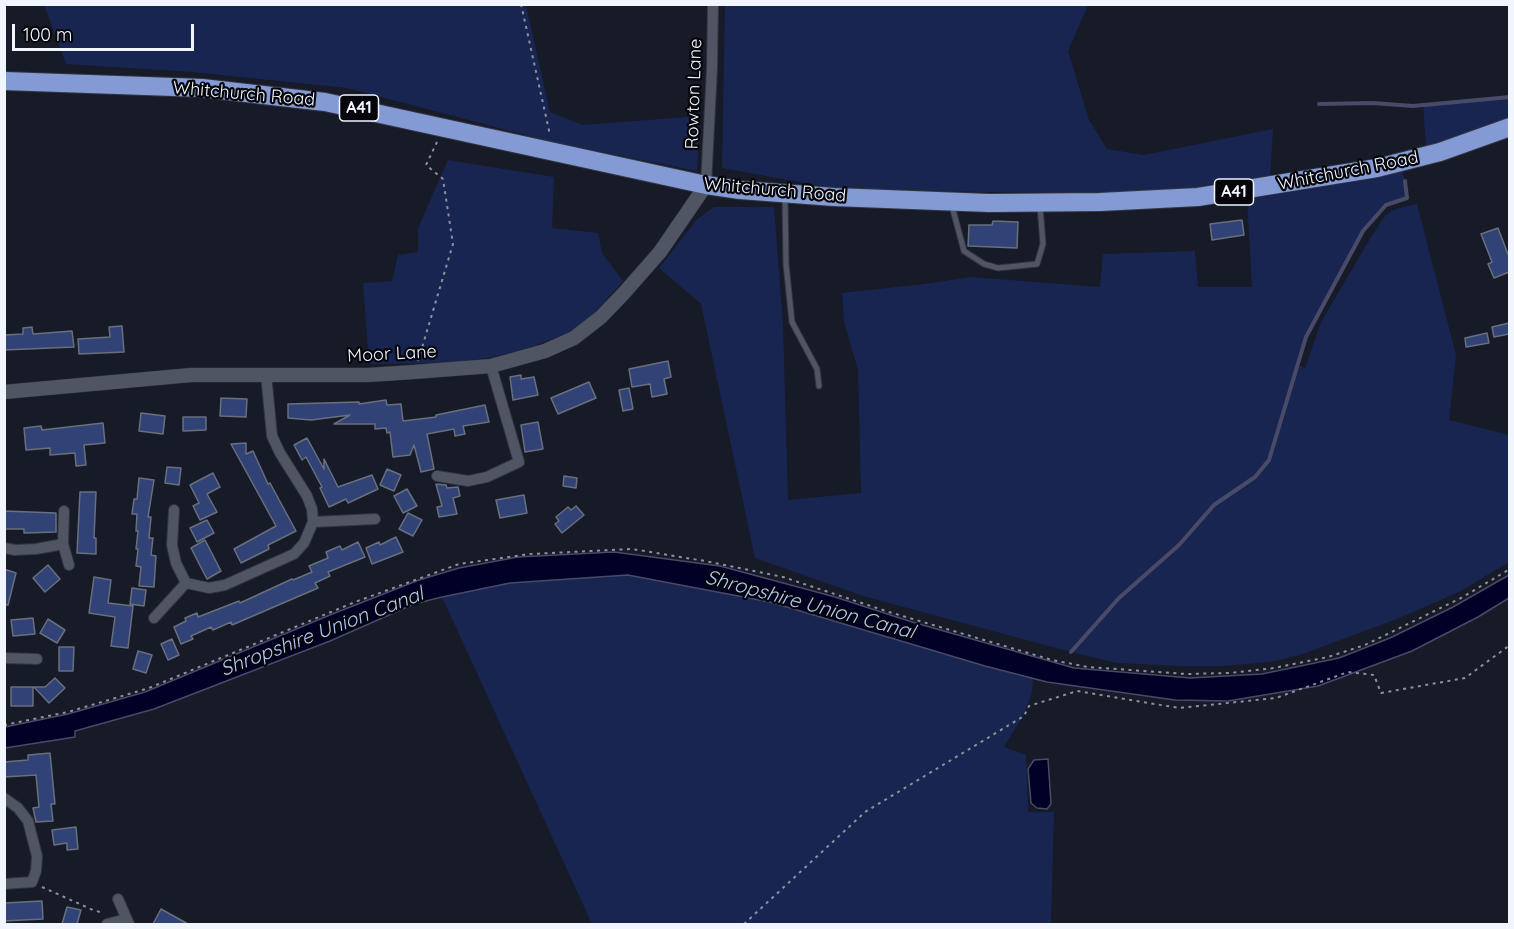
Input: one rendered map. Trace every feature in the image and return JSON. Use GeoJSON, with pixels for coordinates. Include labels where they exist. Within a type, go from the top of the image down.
{"type":"FeatureCollection","features":[{"type":"Feature","properties":{"kind":"highway","name":"Whitchurch Road"},"geometry":{"type":"LineString","coordinates":[[4,81],[202,88],[325,102],[706,185],[785,193],[951,201],[1040,202],[1187,198],[1377,168],[1440,152],[1509,127]]}},
{"type":"Feature","properties":{"kind":"street","name":"Rowton Lane"},"geometry":{"type":"LineString","coordinates":[[706,185],[713,4]]}},
{"type":"Feature","properties":{"kind":"street","name":"Moor Lane"},"geometry":{"type":"LineString","coordinates":[[4,392],[190,375],[368,375],[414,372],[491,366],[545,351],[574,338],[601,317],[660,252],[706,185]]}},
{"type":"Feature","properties":{"kind":"street"},"geometry":{"type":"LineString","coordinates":[[437,476],[468,481],[487,477],[519,462],[491,366]]}},
{"type":"Feature","properties":{"kind":"street"},"geometry":{"type":"LineString","coordinates":[[186,583],[210,588],[217,587],[294,554],[300,549],[313,522],[312,509],[307,496],[272,436],[266,374]]}},
{"type":"Feature","properties":{"kind":"street"},"geometry":{"type":"LineString","coordinates":[[174,510],[172,545],[176,563],[186,583]]}},
{"type":"Feature","properties":{"kind":"street"},"geometry":{"type":"LineString","coordinates":[[64,511],[63,544],[69,566]]}},
{"type":"Feature","properties":{"kind":"street"},"geometry":{"type":"LineString","coordinates":[[313,522],[375,519]]}},
{"type":"Feature","properties":{"kind":"street"},"geometry":{"type":"LineString","coordinates":[[4,548],[36,549],[63,544]]}},
{"type":"Feature","properties":{"kind":"street"},"geometry":{"type":"LineString","coordinates":[[154,618],[186,583]]}},
{"type":"Feature","properties":{"kind":"street"},"geometry":{"type":"LineString","coordinates":[[4,658],[37,659]]}},
{"type":"Feature","properties":{"kind":"street"},"geometry":{"type":"LineString","coordinates":[[4,798],[18,808],[28,821],[37,856],[36,871],[32,882],[4,884]]}},
{"type":"Feature","properties":{"kind":"street"},"geometry":{"type":"LineString","coordinates":[[107,924],[127,922],[118,898]]}},
{"type":"Feature","properties":{"kind":"lane"},"geometry":{"type":"LineString","coordinates":[[785,193],[786,264],[792,322],[816,369],[819,386]]}},
{"type":"Feature","properties":{"kind":"lane"},"geometry":{"type":"LineString","coordinates":[[951,201],[964,251],[984,264],[998,268],[1037,264],[1043,244],[1040,202]]}},
{"type":"Feature","properties":{"kind":"path"},"geometry":{"type":"LineString","coordinates":[[521,4],[554,152]]}},
{"type":"Feature","properties":{"kind":"path"},"geometry":{"type":"LineString","coordinates":[[414,372],[453,244],[443,179],[426,165],[444,127]]}},
{"type":"Feature","properties":{"kind":"path"},"geometry":{"type":"LineString","coordinates":[[4,725],[68,712],[149,688],[354,602],[459,564],[530,554],[632,549],[705,561],[783,577],[889,612],[1052,660],[1089,668],[1186,674],[1230,673],[1274,668],[1347,651],[1402,628],[1461,598],[1509,569]]}},
{"type":"Feature","properties":{"kind":"path"},"geometry":{"type":"LineString","coordinates":[[744,924],[865,812],[1024,716],[1029,706],[1077,692],[1179,708],[1276,698],[1348,672],[1374,675],[1381,693],[1465,678],[1509,645]]}},
{"type":"Feature","properties":{"kind":"path"},"geometry":{"type":"LineString","coordinates":[[32,882],[93,910],[127,922]]}},
{"type":"Feature","properties":{"kind":"shaded area"},"geometry":{"type":"Polygon","coordinates":[[[44,5],[526,5],[550,112],[583,125],[700,116],[697,171],[556,143],[347,88],[192,72],[66,64],[44,5]]]}},
{"type":"Feature","properties":{"kind":"shaded area"},"geometry":{"type":"Polygon","coordinates":[[[725,5],[1088,5],[1068,51],[1089,120],[1107,149],[1144,155],[1273,129],[1270,177],[1203,187],[1134,193],[983,192],[832,188],[722,168],[725,5]]]}},
{"type":"Feature","properties":{"kind":"shaded area"},"geometry":{"type":"Polygon","coordinates":[[[1509,97],[1509,120],[1426,147],[1423,104],[1509,97]]]}},
{"type":"Feature","properties":{"kind":"shaded area"},"geometry":{"type":"Polygon","coordinates":[[[448,160],[554,177],[552,228],[598,233],[602,253],[623,281],[576,330],[528,348],[493,357],[449,363],[369,364],[363,283],[392,281],[398,255],[418,252],[418,228],[448,160]]]}},
{"type":"Feature","properties":{"kind":"shaded area"},"geometry":{"type":"Polygon","coordinates":[[[1403,171],[1407,198],[1386,205],[1363,231],[1306,337],[1298,365],[1305,368],[1321,322],[1386,215],[1395,209],[1417,204],[1456,355],[1449,420],[1509,435],[1509,562],[1461,591],[1397,619],[1300,655],[1270,662],[1224,666],[1117,663],[863,596],[755,558],[701,304],[659,268],[697,219],[714,207],[774,207],[783,325],[788,500],[861,493],[858,370],[844,322],[842,293],[971,277],[1100,287],[1103,254],[1195,251],[1198,287],[1252,287],[1247,199],[1403,171]]]}},
{"type":"Feature","properties":{"kind":"shaded area"},"geometry":{"type":"Polygon","coordinates":[[[628,575],[770,602],[1033,678],[1032,692],[1024,714],[1004,747],[1026,755],[1028,812],[1054,812],[1051,924],[592,924],[442,597],[510,583],[628,575]]]}},
{"type":"Feature","properties":{"kind":"water","name":"Shropshire Union Canal"},"geometry":{"type":"Polygon","coordinates":[[[614,552],[720,566],[835,597],[912,622],[1074,668],[1190,678],[1262,674],[1339,658],[1390,638],[1453,607],[1509,575],[1509,598],[1478,617],[1412,651],[1318,686],[1228,701],[1175,700],[1047,682],[985,666],[770,602],[628,575],[510,583],[414,604],[330,641],[154,709],[75,731],[75,737],[5,748],[5,727],[68,714],[145,692],[419,580],[459,568],[518,557],[614,552]]]}},
{"type":"Feature","properties":{"kind":"water"},"geometry":{"type":"Polygon","coordinates":[[[1048,759],[1051,804],[1047,809],[1037,808],[1031,803],[1028,769],[1034,760],[1048,759]]]}},
{"type":"Feature","properties":{"kind":"building"},"geometry":{"type":"Polygon","coordinates":[[[1242,220],[1244,235],[1212,240],[1210,224],[1242,220]]]}},
{"type":"Feature","properties":{"kind":"building"},"geometry":{"type":"Polygon","coordinates":[[[993,221],[1018,222],[1017,248],[968,246],[969,225],[992,225],[993,221]]]}},
{"type":"Feature","properties":{"kind":"building"},"geometry":{"type":"Polygon","coordinates":[[[1498,228],[1509,257],[1509,272],[1494,278],[1488,264],[1492,262],[1481,234],[1498,228]]]}},
{"type":"Feature","properties":{"kind":"building"},"geometry":{"type":"Polygon","coordinates":[[[1509,323],[1509,334],[1494,337],[1492,327],[1509,323]]]}},
{"type":"Feature","properties":{"kind":"building"},"geometry":{"type":"Polygon","coordinates":[[[122,326],[124,352],[79,354],[78,339],[110,337],[109,327],[122,326]]]}},
{"type":"Feature","properties":{"kind":"building"},"geometry":{"type":"Polygon","coordinates":[[[32,327],[33,334],[72,331],[74,347],[4,350],[4,335],[23,334],[23,328],[32,327]]]}},
{"type":"Feature","properties":{"kind":"building"},"geometry":{"type":"Polygon","coordinates":[[[1487,333],[1489,343],[1466,347],[1465,338],[1487,333]]]}},
{"type":"Feature","properties":{"kind":"building"},"geometry":{"type":"Polygon","coordinates":[[[668,361],[671,377],[664,379],[667,394],[652,397],[650,384],[632,387],[629,369],[668,361]]]}},
{"type":"Feature","properties":{"kind":"building"},"geometry":{"type":"Polygon","coordinates":[[[521,375],[521,379],[534,377],[538,395],[513,400],[510,377],[521,375]]]}},
{"type":"Feature","properties":{"kind":"building"},"geometry":{"type":"Polygon","coordinates":[[[589,382],[596,398],[558,414],[551,398],[589,382]]]}},
{"type":"Feature","properties":{"kind":"building"},"geometry":{"type":"Polygon","coordinates":[[[629,388],[633,409],[623,411],[619,390],[629,388]]]}},
{"type":"Feature","properties":{"kind":"building"},"geometry":{"type":"Polygon","coordinates":[[[221,398],[247,399],[246,417],[220,416],[221,398]]]}},
{"type":"Feature","properties":{"kind":"building"},"geometry":{"type":"Polygon","coordinates":[[[386,400],[387,405],[401,404],[403,421],[436,417],[436,415],[485,405],[489,422],[463,426],[465,434],[455,436],[454,429],[427,434],[434,469],[421,472],[414,445],[410,455],[393,457],[390,432],[387,433],[386,428],[375,429],[375,424],[334,424],[350,415],[311,420],[288,418],[288,404],[359,402],[359,404],[386,400]]]}},
{"type":"Feature","properties":{"kind":"building"},"geometry":{"type":"Polygon","coordinates":[[[141,413],[165,416],[163,434],[139,431],[141,413]]]}},
{"type":"Feature","properties":{"kind":"building"},"geometry":{"type":"Polygon","coordinates":[[[183,417],[206,417],[206,430],[183,431],[183,417]]]}},
{"type":"Feature","properties":{"kind":"building"},"geometry":{"type":"Polygon","coordinates":[[[538,422],[543,449],[525,452],[521,425],[538,422]]]}},
{"type":"Feature","properties":{"kind":"building"},"geometry":{"type":"Polygon","coordinates":[[[103,423],[105,443],[84,445],[86,465],[76,466],[75,453],[50,455],[50,448],[26,450],[24,428],[41,426],[42,430],[103,423]]]}},
{"type":"Feature","properties":{"kind":"building"},"geometry":{"type":"Polygon","coordinates":[[[307,438],[324,469],[324,459],[338,487],[372,475],[378,489],[348,503],[346,499],[329,507],[320,488],[322,487],[306,457],[302,460],[294,445],[307,438]]]}},
{"type":"Feature","properties":{"kind":"building"},"geometry":{"type":"Polygon","coordinates":[[[246,443],[246,454],[253,451],[268,484],[270,483],[296,531],[268,545],[269,549],[241,563],[234,549],[276,526],[231,444],[246,443]]]}},
{"type":"Feature","properties":{"kind":"building"},"geometry":{"type":"Polygon","coordinates":[[[167,467],[181,468],[179,485],[165,483],[167,467]]]}},
{"type":"Feature","properties":{"kind":"building"},"geometry":{"type":"Polygon","coordinates":[[[387,469],[401,475],[394,491],[380,485],[387,469]]]}},
{"type":"Feature","properties":{"kind":"building"},"geometry":{"type":"Polygon","coordinates":[[[213,473],[220,487],[207,494],[217,512],[200,520],[193,506],[199,503],[190,485],[213,473]]]}},
{"type":"Feature","properties":{"kind":"building"},"geometry":{"type":"Polygon","coordinates":[[[564,476],[577,478],[576,488],[563,486],[564,476]]]}},
{"type":"Feature","properties":{"kind":"building"},"geometry":{"type":"Polygon","coordinates":[[[139,478],[154,480],[148,517],[151,517],[149,538],[153,538],[151,555],[156,556],[154,587],[139,586],[141,567],[136,566],[137,514],[132,514],[134,499],[137,499],[139,478]]]}},
{"type":"Feature","properties":{"kind":"building"},"geometry":{"type":"Polygon","coordinates":[[[436,484],[446,485],[447,488],[458,487],[460,496],[453,498],[457,514],[439,517],[437,507],[442,506],[436,484]]]}},
{"type":"Feature","properties":{"kind":"building"},"geometry":{"type":"Polygon","coordinates":[[[407,489],[417,506],[403,513],[394,496],[407,489]]]}},
{"type":"Feature","properties":{"kind":"building"},"geometry":{"type":"Polygon","coordinates":[[[80,492],[96,492],[94,538],[96,538],[96,554],[77,553],[80,492]]]}},
{"type":"Feature","properties":{"kind":"building"},"geometry":{"type":"Polygon","coordinates":[[[524,495],[527,513],[500,518],[496,500],[524,495]]]}},
{"type":"Feature","properties":{"kind":"building"},"geometry":{"type":"Polygon","coordinates":[[[576,506],[584,515],[562,533],[555,524],[559,521],[556,517],[568,507],[571,510],[576,506]]]}},
{"type":"Feature","properties":{"kind":"building"},"geometry":{"type":"Polygon","coordinates":[[[4,511],[56,513],[56,532],[24,533],[24,529],[4,529],[4,511]]]}},
{"type":"Feature","properties":{"kind":"building"},"geometry":{"type":"Polygon","coordinates":[[[408,513],[422,520],[413,536],[399,529],[408,513]]]}},
{"type":"Feature","properties":{"kind":"building"},"geometry":{"type":"Polygon","coordinates":[[[207,520],[214,533],[197,542],[190,528],[207,520]]]}},
{"type":"Feature","properties":{"kind":"building"},"geometry":{"type":"Polygon","coordinates":[[[396,537],[403,552],[372,564],[366,548],[379,542],[380,545],[396,537]]]}},
{"type":"Feature","properties":{"kind":"building"},"geometry":{"type":"Polygon","coordinates":[[[205,540],[221,571],[207,579],[191,548],[205,540]]]}},
{"type":"Feature","properties":{"kind":"building"},"geometry":{"type":"Polygon","coordinates":[[[358,542],[365,557],[328,572],[330,576],[315,583],[318,588],[232,625],[231,622],[213,630],[211,627],[191,636],[193,639],[181,644],[174,627],[186,621],[185,618],[197,613],[198,617],[239,601],[240,603],[312,572],[309,566],[328,558],[326,552],[340,546],[342,550],[358,542]]]}},
{"type":"Feature","properties":{"kind":"building"},"geometry":{"type":"Polygon","coordinates":[[[48,565],[60,579],[45,592],[33,578],[48,565]]]}},
{"type":"Feature","properties":{"kind":"building"},"geometry":{"type":"Polygon","coordinates":[[[4,569],[16,573],[8,605],[4,605],[4,569]]]}},
{"type":"Feature","properties":{"kind":"building"},"geometry":{"type":"Polygon","coordinates":[[[94,577],[111,580],[108,603],[133,606],[128,648],[111,646],[115,617],[89,613],[94,577]]]}},
{"type":"Feature","properties":{"kind":"building"},"geometry":{"type":"Polygon","coordinates":[[[132,588],[146,590],[144,606],[130,604],[132,588]]]}},
{"type":"Feature","properties":{"kind":"building"},"geometry":{"type":"Polygon","coordinates":[[[33,618],[35,634],[13,636],[11,620],[33,618]]]}},
{"type":"Feature","properties":{"kind":"building"},"geometry":{"type":"Polygon","coordinates":[[[48,619],[65,630],[57,643],[40,633],[48,619]]]}},
{"type":"Feature","properties":{"kind":"building"},"geometry":{"type":"Polygon","coordinates":[[[172,639],[179,655],[168,660],[161,644],[172,639]]]}},
{"type":"Feature","properties":{"kind":"building"},"geometry":{"type":"Polygon","coordinates":[[[59,647],[74,647],[73,671],[59,671],[59,647]]]}},
{"type":"Feature","properties":{"kind":"building"},"geometry":{"type":"Polygon","coordinates":[[[138,651],[152,655],[146,673],[133,669],[138,651]]]}},
{"type":"Feature","properties":{"kind":"building"},"geometry":{"type":"Polygon","coordinates":[[[55,678],[65,688],[49,703],[34,687],[45,687],[55,678]]]}},
{"type":"Feature","properties":{"kind":"building"},"geometry":{"type":"Polygon","coordinates":[[[11,687],[33,687],[33,706],[11,706],[11,687]]]}},
{"type":"Feature","properties":{"kind":"building"},"geometry":{"type":"Polygon","coordinates":[[[50,753],[55,804],[51,804],[53,821],[36,822],[33,808],[39,807],[36,775],[4,777],[4,762],[28,760],[28,755],[50,753]]]}},
{"type":"Feature","properties":{"kind":"building"},"geometry":{"type":"Polygon","coordinates":[[[76,827],[78,849],[67,850],[67,843],[54,845],[52,830],[76,827]]]}},
{"type":"Feature","properties":{"kind":"building"},"geometry":{"type":"Polygon","coordinates":[[[42,901],[43,919],[4,921],[4,903],[42,901]]]}},
{"type":"Feature","properties":{"kind":"building"},"geometry":{"type":"Polygon","coordinates":[[[67,907],[81,910],[77,924],[62,924],[67,907]]]}},
{"type":"Feature","properties":{"kind":"building"},"geometry":{"type":"Polygon","coordinates":[[[161,909],[188,924],[153,924],[161,909]]]}},
{"type":"Feature","properties":{"kind":"waterway"},"geometry":{"type":"LineString","coordinates":[[1319,104],[1373,103],[1413,106],[1510,97]]}},
{"type":"Feature","properties":{"kind":"waterway"},"geometry":{"type":"LineString","coordinates":[[1071,652],[1119,598],[1179,545],[1214,505],[1255,477],[1269,460],[1306,337],[1363,231],[1386,205],[1407,198],[1405,181]]}}]}
